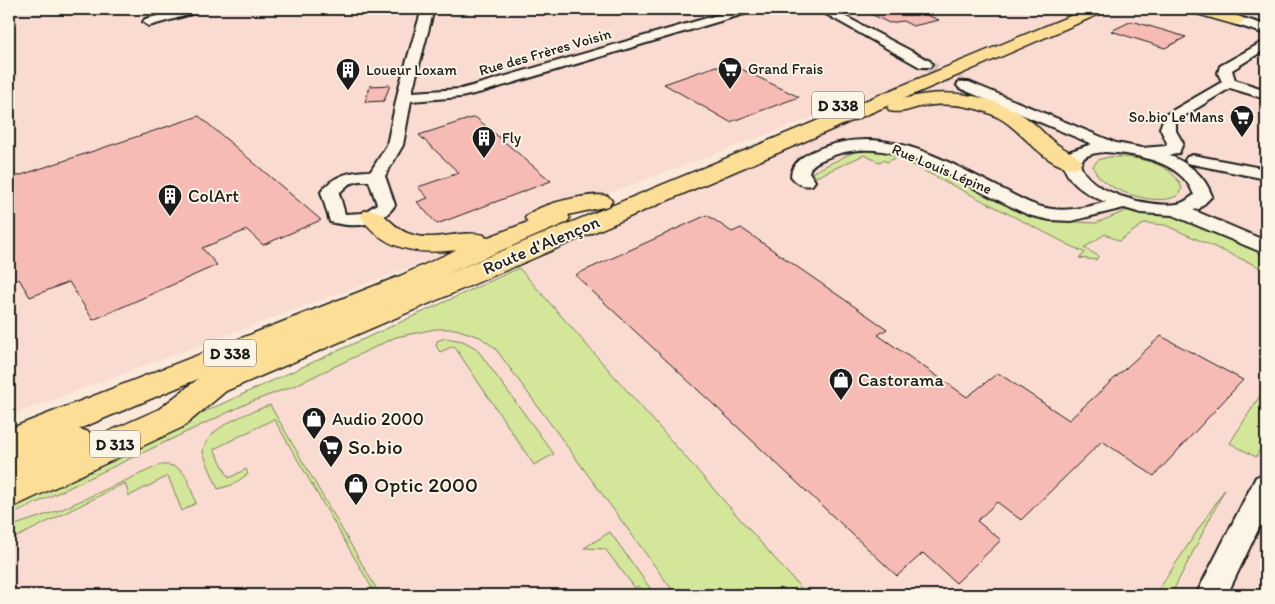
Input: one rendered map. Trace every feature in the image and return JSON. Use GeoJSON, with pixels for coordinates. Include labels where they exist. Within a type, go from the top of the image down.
{"type":"FeatureCollection","features":[{"type":"Feature","properties":{"kind":"highway","name":"D 338"},"geometry":{"type":"LineString","coordinates":[[9,443],[409,282],[450,262],[1076,9]]}},
{"type":"Feature","properties":{"kind":"highway","name":"D 338"},"geometry":{"type":"LineString","coordinates":[[647,200],[1099,9]]}},
{"type":"Feature","properties":{"kind":"highway"},"geometry":{"type":"LineString","coordinates":[[1022,41],[1063,29],[1112,9]]}},
{"type":"Feature","properties":{"kind":"highway"},"geometry":{"type":"LineString","coordinates":[[1195,9],[1236,20]]}},
{"type":"Feature","properties":{"kind":"highway"},"geometry":{"type":"LineString","coordinates":[[647,200],[704,182],[905,104],[937,99],[975,102],[1009,115],[1022,123],[1048,149],[1071,162]]}},
{"type":"Feature","properties":{"kind":"highway","name":"Route d'Alençon"},"geometry":{"type":"LineString","coordinates":[[215,383],[647,200]]}},
{"type":"Feature","properties":{"kind":"highway"},"geometry":{"type":"LineString","coordinates":[[372,216],[387,234],[417,243],[440,246],[479,239],[571,206],[600,201]]}},
{"type":"Feature","properties":{"kind":"highway","name":"D 338"},"geometry":{"type":"LineString","coordinates":[[9,427],[404,276],[450,262]]}},
{"type":"Feature","properties":{"kind":"highway","name":"D 338"},"geometry":{"type":"LineString","coordinates":[[9,470],[215,383]]}},
{"type":"Feature","properties":{"kind":"highway","name":"D 313"},"geometry":{"type":"LineString","coordinates":[[9,493],[171,418],[215,383]]}},
{"type":"Feature","properties":{"kind":"highway","name":"D 313"},"geometry":{"type":"LineString","coordinates":[[9,483],[67,457],[83,439]]}},
{"type":"Feature","properties":{"kind":"street"},"geometry":{"type":"LineString","coordinates":[[149,22],[198,9]]}},
{"type":"Feature","properties":{"kind":"street"},"geometry":{"type":"LineString","coordinates":[[376,176],[395,145],[404,98],[428,9]]}},
{"type":"Feature","properties":{"kind":"street","name":"Rue des Frères Voisin"},"geometry":{"type":"LineString","coordinates":[[404,98],[460,93],[477,89],[750,9]]}},
{"type":"Feature","properties":{"kind":"street"},"geometry":{"type":"LineString","coordinates":[[823,9],[925,64]]}},
{"type":"Feature","properties":{"kind":"street"},"geometry":{"type":"LineString","coordinates":[[1236,20],[1266,28]]}},
{"type":"Feature","properties":{"kind":"street"},"geometry":{"type":"LineString","coordinates":[[1266,44],[1226,69],[1225,73],[1230,83],[1266,95]]}},
{"type":"Feature","properties":{"kind":"street"},"geometry":{"type":"LineString","coordinates":[[964,84],[1064,128],[1121,148],[1165,160],[1182,168],[1195,178],[1202,187],[1203,196],[1187,208],[1174,210],[1146,208],[1123,202],[1091,188],[1079,179],[1073,170],[1071,162],[1075,156],[1088,150],[1121,148],[1172,150],[1175,143],[1168,134],[1170,118],[1230,83]]}},
{"type":"Feature","properties":{"kind":"street"},"geometry":{"type":"LineString","coordinates":[[1168,127],[1181,140],[1193,160],[1195,178]]}},
{"type":"Feature","properties":{"kind":"street"},"geometry":{"type":"LineString","coordinates":[[1064,128],[1088,150]]}},
{"type":"Feature","properties":{"kind":"street","name":"Rue Louis Lépine"},"geometry":{"type":"LineString","coordinates":[[806,181],[800,175],[801,168],[818,156],[844,146],[880,144],[897,148],[935,164],[1037,211],[1073,216],[1123,202]]}},
{"type":"Feature","properties":{"kind":"street"},"geometry":{"type":"LineString","coordinates":[[352,177],[356,172],[395,145]]}},
{"type":"Feature","properties":{"kind":"street"},"geometry":{"type":"LineString","coordinates":[[1193,160],[1266,174]]}},
{"type":"Feature","properties":{"kind":"street"},"geometry":{"type":"LineString","coordinates":[[376,176],[386,205],[380,212],[356,221],[337,218],[330,192],[343,180],[352,177],[376,176]]}},
{"type":"Feature","properties":{"kind":"street","name":"Rue Louis Lépine"},"geometry":{"type":"LineString","coordinates":[[1013,200],[1069,207],[1075,205],[1091,188]]}},
{"type":"Feature","properties":{"kind":"street"},"geometry":{"type":"LineString","coordinates":[[1200,200],[1223,218],[1266,237]]}},
{"type":"Feature","properties":{"kind":"street"},"geometry":{"type":"LineString","coordinates":[[1174,210],[1266,248]]}},
{"type":"Feature","properties":{"kind":"street"},"geometry":{"type":"LineString","coordinates":[[1211,595],[1266,485]]}},
{"type":"Feature","properties":{"kind":"shaded area"},"geometry":{"type":"Polygon","coordinates":[[[9,9],[1266,9],[1266,576],[1256,595],[807,595],[519,268],[930,74],[9,416],[9,9]]]}},
{"type":"Feature","properties":{"kind":"shaded area"},"geometry":{"type":"Polygon","coordinates":[[[483,284],[722,595],[9,595],[9,501],[483,284]]]}},
{"type":"Feature","properties":{"kind":"green space"},"geometry":{"type":"Polygon","coordinates":[[[869,149],[891,152],[1042,217],[1056,221],[1096,223],[1128,210],[1156,212],[1185,219],[1266,254],[1266,272],[1255,265],[1165,225],[1145,223],[1119,241],[1105,234],[1084,248],[1099,256],[1096,260],[1079,258],[1085,253],[897,157],[887,162],[883,160],[879,162],[864,155],[814,178],[811,173],[856,151],[869,149]]]}},
{"type":"Feature","properties":{"kind":"green space"},"geometry":{"type":"Polygon","coordinates":[[[1108,157],[1140,159],[1161,166],[1177,179],[1182,188],[1178,195],[1169,199],[1157,200],[1144,198],[1117,189],[1105,182],[1097,174],[1093,166],[1098,160],[1108,157]]]}},
{"type":"Feature","properties":{"kind":"green space"},"geometry":{"type":"Polygon","coordinates":[[[519,268],[807,595],[676,595],[495,348],[480,337],[456,329],[435,329],[396,337],[296,385],[248,403],[9,516],[9,501],[519,268]]]}},
{"type":"Feature","properties":{"kind":"green space"},"geometry":{"type":"Polygon","coordinates":[[[445,338],[463,341],[476,348],[554,454],[534,465],[454,346],[440,352],[436,346],[437,341],[445,338]]]}},
{"type":"Feature","properties":{"kind":"green space"},"geometry":{"type":"Polygon","coordinates":[[[1266,386],[1266,437],[1256,457],[1230,443],[1266,386]]]}},
{"type":"Feature","properties":{"kind":"green space"},"geometry":{"type":"Polygon","coordinates":[[[270,405],[380,595],[376,595],[274,419],[214,449],[229,478],[246,469],[248,474],[232,485],[218,489],[203,453],[205,444],[219,428],[229,422],[270,405]]]}},
{"type":"Feature","properties":{"kind":"green space"},"geometry":{"type":"Polygon","coordinates":[[[160,465],[176,467],[185,475],[196,503],[182,511],[168,476],[129,496],[125,483],[9,541],[9,527],[60,510],[160,465]]]}},
{"type":"Feature","properties":{"kind":"green space"},"geometry":{"type":"Polygon","coordinates":[[[1225,489],[1171,595],[1155,595],[1225,489]]]}},
{"type":"Feature","properties":{"kind":"green space"},"geometry":{"type":"Polygon","coordinates":[[[610,532],[655,595],[644,595],[638,586],[635,588],[605,549],[584,548],[610,532]]]}},
{"type":"Feature","properties":{"kind":"building"},"geometry":{"type":"Polygon","coordinates":[[[861,9],[926,9],[927,15],[939,20],[913,26],[903,21],[889,23],[861,9]]]}},
{"type":"Feature","properties":{"kind":"building"},"geometry":{"type":"Polygon","coordinates":[[[1132,21],[1186,37],[1165,48],[1111,31],[1132,21]]]}},
{"type":"Feature","properties":{"kind":"building","name":"Grand Frais"},"geometry":{"type":"Polygon","coordinates":[[[716,66],[728,72],[739,68],[799,97],[730,122],[664,84],[716,66]]]}},
{"type":"Feature","properties":{"kind":"building"},"geometry":{"type":"Polygon","coordinates":[[[390,85],[384,101],[365,102],[370,86],[390,85]]]}},
{"type":"Feature","properties":{"kind":"building","name":"ColArt"},"geometry":{"type":"Polygon","coordinates":[[[199,116],[321,220],[263,245],[247,230],[202,248],[217,265],[93,320],[69,282],[30,297],[19,279],[9,283],[9,179],[199,116]]]}},
{"type":"Feature","properties":{"kind":"building","name":"Fly"},"geometry":{"type":"Polygon","coordinates":[[[475,117],[551,181],[437,224],[417,202],[428,198],[418,187],[459,173],[419,135],[475,117]]]}},
{"type":"Feature","properties":{"kind":"building","name":"Castorama"},"geometry":{"type":"Polygon","coordinates":[[[707,215],[732,232],[741,228],[887,329],[878,335],[967,397],[998,373],[1069,420],[1161,336],[1243,380],[1154,476],[1102,441],[1021,520],[997,502],[977,521],[1001,540],[956,583],[923,553],[897,576],[575,275],[707,215]]]}},
{"type":"Feature","properties":{"kind":"tunnel"},"geometry":{"type":"LineString","coordinates":[[925,64],[964,85]]}},
{"type":"Feature","properties":{"kind":"place","name":"Grand Frais"},"geometry":{"type":"Point","coordinates":[730,90]}},
{"type":"Feature","properties":{"kind":"place","name":"Loueur Loxam"},"geometry":{"type":"Point","coordinates":[348,91]}},
{"type":"Feature","properties":{"kind":"place","name":"So.bio Le Mans"},"geometry":{"type":"Point","coordinates":[1242,138]}},
{"type":"Feature","properties":{"kind":"place","name":"Fly"},"geometry":{"type":"Point","coordinates":[484,159]}},
{"type":"Feature","properties":{"kind":"place","name":"ColArt"},"geometry":{"type":"Point","coordinates":[170,217]}},
{"type":"Feature","properties":{"kind":"place","name":"Castorama"},"geometry":{"type":"Point","coordinates":[841,401]}},
{"type":"Feature","properties":{"kind":"place","name":"Audio 2000"},"geometry":{"type":"Point","coordinates":[314,440]}},
{"type":"Feature","properties":{"kind":"place","name":"So.bio"},"geometry":{"type":"Point","coordinates":[331,468]}},
{"type":"Feature","properties":{"kind":"place","name":"Optic 2000"},"geometry":{"type":"Point","coordinates":[356,506]}}]}
